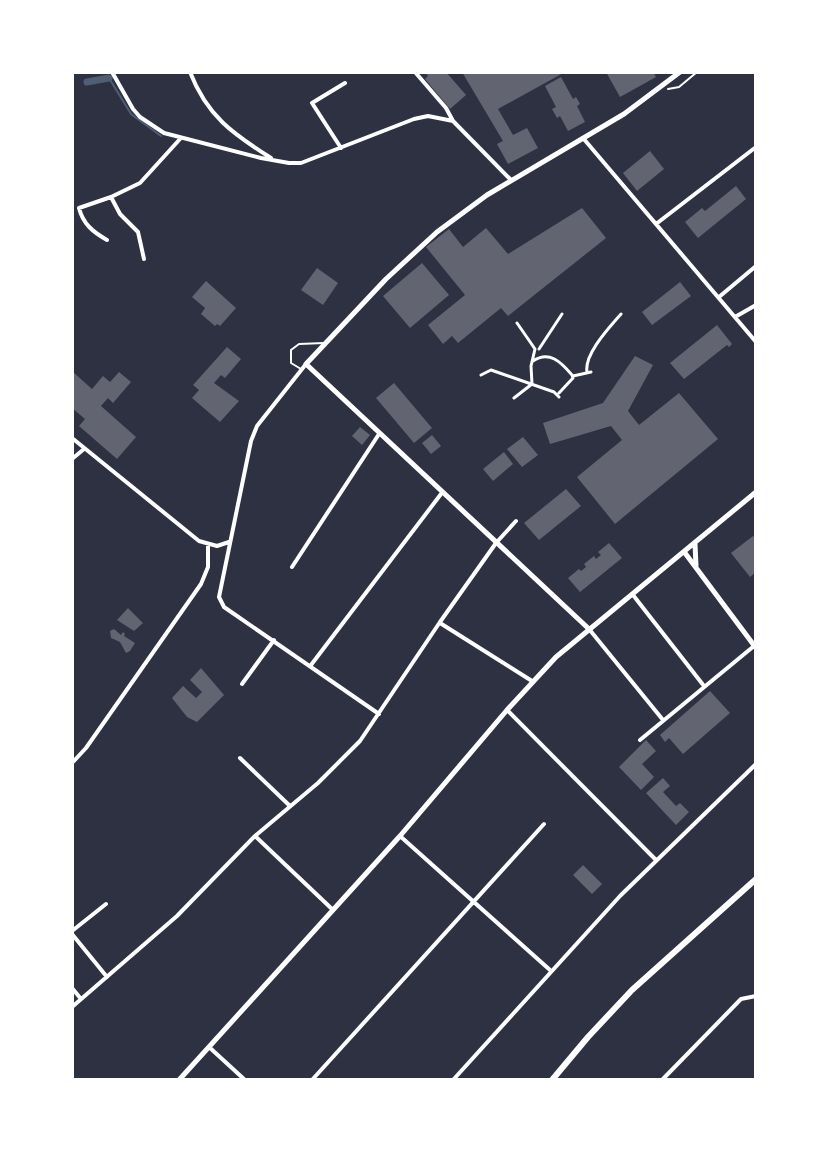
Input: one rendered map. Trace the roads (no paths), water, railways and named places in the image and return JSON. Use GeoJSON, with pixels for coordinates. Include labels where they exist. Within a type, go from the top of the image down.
{"type":"FeatureCollection","features":[{"type":"Feature","properties":{"kind":"main road"},"geometry":{"type":"LineString","coordinates":[[552,1080],[632,990],[756,879]]}},
{"type":"Feature","properties":{"kind":"street"},"geometry":{"type":"LineString","coordinates":[[112,72],[140,117],[164,133],[289,163],[301,163],[414,119],[428,116],[453,121]]}},
{"type":"Feature","properties":{"kind":"street"},"geometry":{"type":"LineString","coordinates":[[190,72],[214,116],[240,139],[273,159]]}},
{"type":"Feature","properties":{"kind":"street"},"geometry":{"type":"LineString","coordinates":[[415,72],[446,108],[453,121],[511,180]]}},
{"type":"Feature","properties":{"kind":"street"},"geometry":{"type":"LineString","coordinates":[[380,714],[224,607],[219,597],[244,466],[254,434],[324,343],[437,232],[511,180],[624,114],[680,72]]}},
{"type":"Feature","properties":{"kind":"street"},"geometry":{"type":"LineString","coordinates":[[341,148],[312,103],[345,83]]}},
{"type":"Feature","properties":{"kind":"street"},"geometry":{"type":"LineString","coordinates":[[440,118],[446,108]]}},
{"type":"Feature","properties":{"kind":"street"},"geometry":{"type":"LineString","coordinates":[[583,138],[756,342]]}},
{"type":"Feature","properties":{"kind":"street"},"geometry":{"type":"LineString","coordinates":[[107,240],[93,232],[82,218],[79,208],[140,183],[180,139]]}},
{"type":"Feature","properties":{"kind":"street"},"geometry":{"type":"LineString","coordinates":[[656,224],[756,147]]}},
{"type":"Feature","properties":{"kind":"street"},"geometry":{"type":"LineString","coordinates":[[111,197],[120,214],[138,232],[144,259]]}},
{"type":"Feature","properties":{"kind":"street"},"geometry":{"type":"LineString","coordinates":[[719,297],[756,266]]}},
{"type":"Feature","properties":{"kind":"street"},"geometry":{"type":"LineString","coordinates":[[735,317],[756,305]]}},
{"type":"Feature","properties":{"kind":"street"},"geometry":{"type":"LineString","coordinates":[[532,384],[537,349],[562,314]]}},
{"type":"Feature","properties":{"kind":"street"},"geometry":{"type":"LineString","coordinates":[[481,375],[490,369],[559,396],[573,376],[589,372],[586,365],[600,339],[621,314]]}},
{"type":"Feature","properties":{"kind":"street"},"geometry":{"type":"LineString","coordinates":[[517,323],[541,356]]}},
{"type":"Feature","properties":{"kind":"street"},"geometry":{"type":"LineString","coordinates":[[533,361],[541,356],[552,357],[573,376]]}},
{"type":"Feature","properties":{"kind":"street"},"geometry":{"type":"LineString","coordinates":[[304,366],[589,629],[663,721]]}},
{"type":"Feature","properties":{"kind":"street"},"geometry":{"type":"LineString","coordinates":[[523,380],[532,373]]}},
{"type":"Feature","properties":{"kind":"street"},"geometry":{"type":"LineString","coordinates":[[514,398],[532,384]]}},
{"type":"Feature","properties":{"kind":"street"},"geometry":{"type":"LineString","coordinates":[[292,567],[379,434]]}},
{"type":"Feature","properties":{"kind":"street"},"geometry":{"type":"LineString","coordinates":[[72,438],[208,546],[229,542]]}},
{"type":"Feature","properties":{"kind":"street"},"geometry":{"type":"LineString","coordinates":[[72,459],[84,449]]}},
{"type":"Feature","properties":{"kind":"street"},"geometry":{"type":"LineString","coordinates":[[179,1080],[400,836],[532,681],[589,629],[756,492]]}},
{"type":"Feature","properties":{"kind":"street"},"geometry":{"type":"LineString","coordinates":[[311,665],[441,494]]}},
{"type":"Feature","properties":{"kind":"street"},"geometry":{"type":"LineString","coordinates":[[72,1007],[177,916],[255,836],[318,783],[360,741],[496,543],[516,521]]}},
{"type":"Feature","properties":{"kind":"street"},"geometry":{"type":"LineString","coordinates":[[696,543],[697,569]]}},
{"type":"Feature","properties":{"kind":"street"},"geometry":{"type":"LineString","coordinates":[[72,763],[86,748],[201,584],[208,567],[208,546]]}},
{"type":"Feature","properties":{"kind":"street"},"geometry":{"type":"LineString","coordinates":[[640,740],[755,647],[684,553]]}},
{"type":"Feature","properties":{"kind":"street"},"geometry":{"type":"LineString","coordinates":[[633,595],[704,686]]}},
{"type":"Feature","properties":{"kind":"street"},"geometry":{"type":"LineString","coordinates":[[440,622],[532,681]]}},
{"type":"Feature","properties":{"kind":"street"},"geometry":{"type":"LineString","coordinates":[[242,684],[274,640]]}},
{"type":"Feature","properties":{"kind":"street"},"geometry":{"type":"LineString","coordinates":[[507,710],[656,860]]}},
{"type":"Feature","properties":{"kind":"street"},"geometry":{"type":"LineString","coordinates":[[240,758],[290,806]]}},
{"type":"Feature","properties":{"kind":"street"},"geometry":{"type":"LineString","coordinates":[[453,1080],[550,970],[656,860],[756,764]]}},
{"type":"Feature","properties":{"kind":"street"},"geometry":{"type":"LineString","coordinates":[[312,1080],[544,824]]}},
{"type":"Feature","properties":{"kind":"street"},"geometry":{"type":"LineString","coordinates":[[255,836],[332,909]]}},
{"type":"Feature","properties":{"kind":"street"},"geometry":{"type":"LineString","coordinates":[[400,836],[550,970]]}},
{"type":"Feature","properties":{"kind":"street"},"geometry":{"type":"LineString","coordinates":[[106,904],[72,932],[107,977]]}},
{"type":"Feature","properties":{"kind":"street"},"geometry":{"type":"LineString","coordinates":[[72,988],[81,999]]}},
{"type":"Feature","properties":{"kind":"street"},"geometry":{"type":"LineString","coordinates":[[662,1080],[741,999],[756,996]]}},
{"type":"Feature","properties":{"kind":"street"},"geometry":{"type":"LineString","coordinates":[[209,1047],[245,1080]]}},
{"type":"Feature","properties":{"kind":"lane"},"geometry":{"type":"LineString","coordinates":[[304,366],[291,363],[291,350],[299,344],[324,343]]}},
{"type":"Feature","properties":{"kind":"waterway"},"geometry":{"type":"LineString","coordinates":[[109,78],[131,114],[161,136]]}},
{"type":"Feature","properties":{"kind":"waterway"},"geometry":{"type":"LineString","coordinates":[[87,82],[109,78]]}}]}
